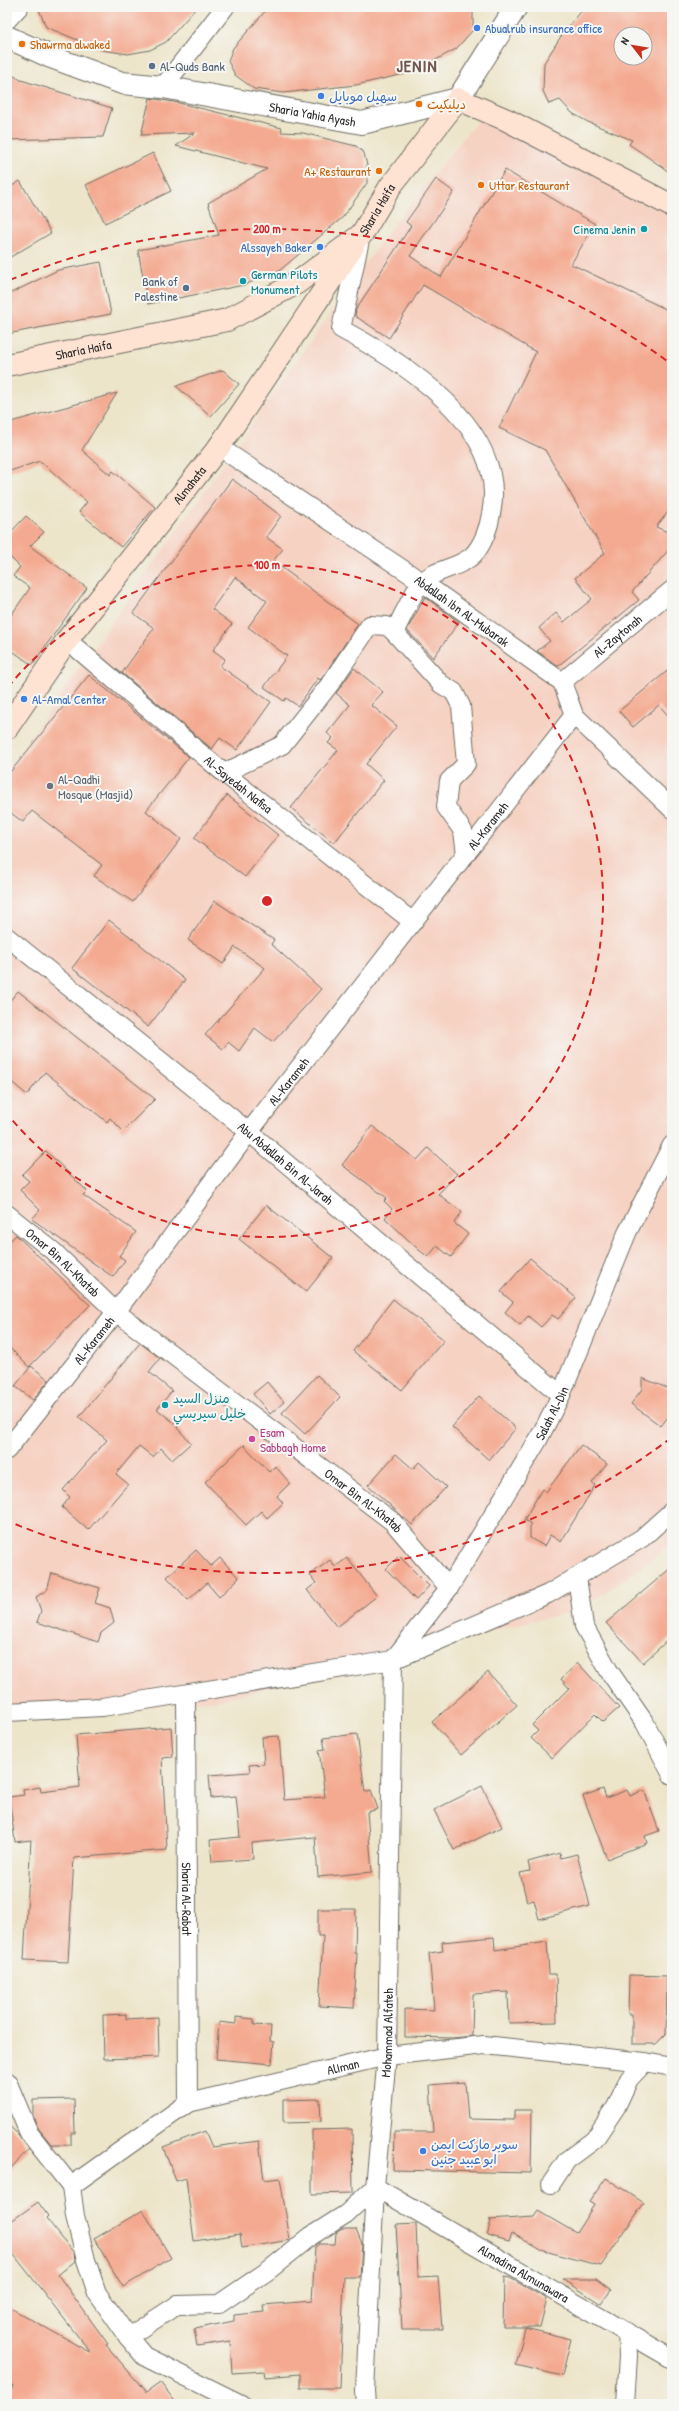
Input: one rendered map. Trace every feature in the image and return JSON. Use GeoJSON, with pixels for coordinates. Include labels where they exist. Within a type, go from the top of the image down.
{"type":"FeatureCollection","features":[{"type":"Feature","properties":{"kind":"main road"},"geometry":{"type":"LineString","coordinates":[[458,99],[507,120],[672,206]]}},
{"type":"Feature","properties":{"kind":"main road","name":"Sharia Haifa"},"geometry":{"type":"LineString","coordinates":[[7,365],[227,320],[297,282],[362,234],[390,187],[458,99]]}},
{"type":"Feature","properties":{"kind":"main road","name":"Almahata"},"geometry":{"type":"LineString","coordinates":[[7,728],[67,640],[219,447],[362,234]]}},
{"type":"Feature","properties":{"kind":"street"},"geometry":{"type":"LineString","coordinates":[[7,20],[19,7]]}},
{"type":"Feature","properties":{"kind":"street"},"geometry":{"type":"LineString","coordinates":[[163,87],[225,7]]}},
{"type":"Feature","properties":{"kind":"street","name":"Sharia Haifa"},"geometry":{"type":"LineString","coordinates":[[458,99],[514,8]]}},
{"type":"Feature","properties":{"kind":"street","name":"Sharia Yahia Ayash"},"geometry":{"type":"LineString","coordinates":[[7,37],[110,80],[163,87],[362,123],[458,99]]}},
{"type":"Feature","properties":{"kind":"street"},"geometry":{"type":"LineString","coordinates":[[362,234],[341,329],[399,363],[450,407],[480,441],[492,473],[493,507],[489,523],[474,554],[422,582],[394,632]]}},
{"type":"Feature","properties":{"kind":"street","name":"Abdallah Ibn Al-Mubarak"},"geometry":{"type":"LineString","coordinates":[[219,447],[422,582],[562,682]]}},
{"type":"Feature","properties":{"kind":"street","name":"Al-Zaytonah"},"geometry":{"type":"LineString","coordinates":[[562,682],[672,590]]}},
{"type":"Feature","properties":{"kind":"street"},"geometry":{"type":"LineString","coordinates":[[224,773],[282,745],[330,684],[370,625],[387,626],[441,684],[454,692],[461,706],[466,764],[449,781],[446,807],[463,831],[466,854]]}},
{"type":"Feature","properties":{"kind":"street","name":"Al-Sayedah Nafisa"},"geometry":{"type":"LineString","coordinates":[[67,640],[224,773],[413,922]]}},
{"type":"Feature","properties":{"kind":"street"},"geometry":{"type":"LineString","coordinates":[[562,682],[574,715],[672,809]]}},
{"type":"Feature","properties":{"kind":"street","name":"Al-Karameh"},"geometry":{"type":"LineString","coordinates":[[7,1450],[116,1312],[250,1132],[574,715]]}},
{"type":"Feature","properties":{"kind":"street","name":"Abu Abdallah Bin Al-Jarah"},"geometry":{"type":"LineString","coordinates":[[7,937],[250,1132],[560,1395]]}},
{"type":"Feature","properties":{"kind":"street","name":"Salah Al-Din"},"geometry":{"type":"LineString","coordinates":[[393,1660],[449,1588],[538,1440],[560,1395],[627,1233],[672,1145]]}},
{"type":"Feature","properties":{"kind":"street","name":"Omar Bin Al-Khatab"},"geometry":{"type":"LineString","coordinates":[[7,1214],[53,1251],[116,1312],[393,1522],[449,1588]]}},
{"type":"Feature","properties":{"kind":"street"},"geometry":{"type":"LineString","coordinates":[[7,1712],[102,1707],[393,1660],[548,1594],[642,1538],[672,1511]]}},
{"type":"Feature","properties":{"kind":"street"},"geometry":{"type":"LineString","coordinates":[[577,1577],[584,1626],[609,1671],[645,1723],[672,1775]]}},
{"type":"Feature","properties":{"kind":"street","name":"Mohammad Alfateh"},"geometry":{"type":"LineString","coordinates":[[366,2404],[365,2391],[375,2187],[387,2056],[393,1660]]}},
{"type":"Feature","properties":{"kind":"street","name":"Sharia Al-Rabat"},"geometry":{"type":"LineString","coordinates":[[186,1694],[188,2103]]}},
{"type":"Feature","properties":{"kind":"street","name":"AlIman"},"geometry":{"type":"LineString","coordinates":[[71,2186],[188,2103],[387,2056],[484,2045],[645,2062],[672,2067]]}},
{"type":"Feature","properties":{"kind":"street"},"geometry":{"type":"LineString","coordinates":[[550,2184],[567,2160],[594,2140],[616,2107],[629,2079],[645,2062]]}},
{"type":"Feature","properties":{"kind":"street"},"geometry":{"type":"LineString","coordinates":[[7,2081],[29,2132],[71,2186],[75,2216],[86,2260],[97,2293],[128,2337],[144,2356],[241,2404]]}},
{"type":"Feature","properties":{"kind":"street"},"geometry":{"type":"LineString","coordinates":[[128,2337],[177,2305],[218,2304],[268,2270],[311,2236],[346,2214],[375,2187]]}},
{"type":"Feature","properties":{"kind":"street","name":"Almadina Almunawara"},"geometry":{"type":"LineString","coordinates":[[375,2187],[672,2359]]}},
{"type":"Feature","properties":{"kind":"street"},"geometry":{"type":"LineString","coordinates":[[625,2404],[628,2356],[626,2332]]}},
{"type":"Feature","properties":{"kind":"shaded area"},"geometry":{"type":"Polygon","coordinates":[[[483,114],[672,213],[672,1541],[652,1560],[595,1599],[563,1614],[432,1644],[221,1700],[7,1716],[7,771],[392,226],[483,114]]]}},
{"type":"Feature","properties":{"kind":"building"},"geometry":{"type":"Polygon","coordinates":[[[38,7],[197,7],[166,42],[150,50],[128,54],[102,50],[46,27],[38,7]]]}},
{"type":"Feature","properties":{"kind":"building"},"geometry":{"type":"Polygon","coordinates":[[[269,7],[473,7],[473,30],[456,49],[413,72],[356,85],[283,93],[254,89],[235,75],[228,61],[233,48],[269,7]]]}},
{"type":"Feature","properties":{"kind":"building"},"geometry":{"type":"Polygon","coordinates":[[[585,7],[672,7],[672,174],[629,144],[632,140],[588,122],[572,113],[560,100],[549,104],[543,91],[544,63],[563,33],[585,7]]]}},
{"type":"Feature","properties":{"kind":"building"},"geometry":{"type":"Polygon","coordinates":[[[7,72],[21,80],[112,108],[103,137],[7,140],[7,72]]]}},
{"type":"Feature","properties":{"kind":"building"},"geometry":{"type":"Polygon","coordinates":[[[150,98],[179,103],[282,128],[281,132],[303,133],[356,146],[364,153],[367,166],[367,183],[343,217],[279,271],[244,285],[148,304],[138,250],[219,235],[208,203],[267,169],[176,146],[195,133],[141,135],[150,98]]]}},
{"type":"Feature","properties":{"kind":"building"},"geometry":{"type":"Polygon","coordinates":[[[153,153],[171,191],[105,223],[86,185],[153,153]]]}},
{"type":"Feature","properties":{"kind":"building"},"geometry":{"type":"Polygon","coordinates":[[[505,170],[595,224],[571,264],[672,312],[672,507],[656,527],[672,534],[672,546],[632,592],[639,600],[558,666],[537,651],[550,641],[539,628],[556,613],[564,622],[592,599],[575,578],[605,553],[545,450],[499,428],[536,352],[423,285],[389,338],[355,316],[356,309],[411,226],[406,222],[436,179],[454,192],[410,256],[441,277],[505,170]]]}},
{"type":"Feature","properties":{"kind":"building"},"geometry":{"type":"Polygon","coordinates":[[[20,181],[51,233],[7,259],[7,189],[20,181]]]}},
{"type":"Feature","properties":{"kind":"building"},"geometry":{"type":"Polygon","coordinates":[[[101,262],[111,314],[7,334],[7,295],[58,270],[101,262]]]}},
{"type":"Feature","properties":{"kind":"building"},"geometry":{"type":"Polygon","coordinates":[[[223,370],[239,384],[211,416],[176,386],[223,370]]]}},
{"type":"Feature","properties":{"kind":"building"},"geometry":{"type":"Polygon","coordinates":[[[117,393],[82,450],[110,475],[113,471],[155,507],[121,547],[79,512],[87,502],[40,461],[7,472],[7,423],[117,393]]]}},
{"type":"Feature","properties":{"kind":"building"},"geometry":{"type":"Polygon","coordinates":[[[232,479],[281,516],[266,537],[283,549],[273,561],[358,624],[322,678],[320,680],[318,678],[298,706],[286,698],[284,701],[264,687],[287,656],[248,627],[267,601],[235,577],[212,609],[232,624],[213,650],[225,659],[220,666],[271,702],[237,750],[220,738],[212,749],[122,673],[154,628],[133,613],[232,479]]]}},
{"type":"Feature","properties":{"kind":"building"},"geometry":{"type":"Polygon","coordinates":[[[26,516],[44,532],[30,546],[87,588],[32,665],[7,647],[7,621],[30,588],[13,576],[20,567],[7,554],[7,536],[26,516]]]}},
{"type":"Feature","properties":{"kind":"building"},"geometry":{"type":"Polygon","coordinates":[[[425,597],[459,622],[433,658],[407,630],[425,597]]]}},
{"type":"Feature","properties":{"kind":"building"},"geometry":{"type":"Polygon","coordinates":[[[672,667],[672,720],[659,705],[633,727],[619,711],[672,667]]]}},
{"type":"Feature","properties":{"kind":"building"},"geometry":{"type":"Polygon","coordinates":[[[354,668],[383,692],[371,705],[397,726],[366,764],[384,780],[334,843],[291,808],[338,750],[328,743],[333,738],[327,733],[350,705],[336,693],[354,668]]]}},
{"type":"Feature","properties":{"kind":"building"},"geometry":{"type":"Polygon","coordinates":[[[89,675],[189,757],[146,811],[181,839],[133,902],[94,876],[102,865],[32,811],[23,822],[7,810],[7,776],[89,675]]]}},
{"type":"Feature","properties":{"kind":"building"},"geometry":{"type":"Polygon","coordinates":[[[227,795],[278,835],[245,877],[194,838],[227,795]]]}},
{"type":"Feature","properties":{"kind":"building"},"geometry":{"type":"Polygon","coordinates":[[[215,901],[274,940],[271,944],[321,989],[273,1042],[255,1028],[239,1051],[228,1042],[223,1049],[205,1035],[265,968],[235,947],[223,964],[188,940],[215,901]]]}},
{"type":"Feature","properties":{"kind":"building"},"geometry":{"type":"Polygon","coordinates":[[[109,920],[185,980],[148,1027],[72,968],[109,920]]]}},
{"type":"Feature","properties":{"kind":"building"},"geometry":{"type":"Polygon","coordinates":[[[18,991],[155,1099],[123,1131],[110,1118],[107,1122],[45,1072],[27,1095],[7,1078],[7,1004],[18,991]]]}},
{"type":"Feature","properties":{"kind":"building"},"geometry":{"type":"Polygon","coordinates":[[[372,1126],[417,1160],[428,1148],[457,1174],[438,1194],[462,1212],[454,1223],[468,1234],[451,1257],[437,1246],[428,1257],[419,1250],[385,1218],[392,1209],[384,1201],[387,1198],[342,1165],[372,1126]]]}},
{"type":"Feature","properties":{"kind":"building"},"geometry":{"type":"Polygon","coordinates":[[[46,1151],[87,1191],[83,1195],[136,1232],[119,1256],[125,1260],[113,1277],[32,1219],[40,1210],[20,1190],[29,1181],[22,1175],[46,1151]]]}},
{"type":"Feature","properties":{"kind":"building"},"geometry":{"type":"Polygon","coordinates":[[[266,1205],[333,1258],[306,1292],[239,1239],[266,1205]]]}},
{"type":"Feature","properties":{"kind":"building"},"geometry":{"type":"Polygon","coordinates":[[[16,1235],[90,1305],[29,1367],[7,1345],[7,1244],[16,1235]]]}},
{"type":"Feature","properties":{"kind":"building"},"geometry":{"type":"Polygon","coordinates":[[[530,1258],[576,1298],[558,1319],[552,1315],[541,1327],[528,1316],[520,1325],[505,1312],[513,1302],[501,1292],[530,1258]]]}},
{"type":"Feature","properties":{"kind":"building"},"geometry":{"type":"Polygon","coordinates":[[[393,1299],[444,1340],[402,1390],[353,1351],[393,1299]]]}},
{"type":"Feature","properties":{"kind":"building"},"geometry":{"type":"Polygon","coordinates":[[[140,1343],[160,1358],[149,1372],[172,1391],[157,1409],[178,1426],[177,1428],[191,1443],[172,1460],[161,1448],[153,1457],[139,1446],[116,1474],[128,1484],[88,1530],[62,1507],[70,1497],[63,1490],[107,1440],[79,1417],[140,1343]]]}},
{"type":"Feature","properties":{"kind":"building"},"geometry":{"type":"Polygon","coordinates":[[[31,1366],[49,1380],[33,1400],[15,1386],[31,1366]]]}},
{"type":"Feature","properties":{"kind":"building"},"geometry":{"type":"Polygon","coordinates":[[[317,1375],[340,1397],[305,1434],[282,1413],[317,1375]]]}},
{"type":"Feature","properties":{"kind":"building"},"geometry":{"type":"Polygon","coordinates":[[[642,1378],[672,1390],[672,1412],[661,1426],[631,1404],[642,1389],[642,1378]]]}},
{"type":"Feature","properties":{"kind":"building"},"geometry":{"type":"Polygon","coordinates":[[[267,1382],[284,1402],[270,1414],[253,1394],[267,1382]]]}},
{"type":"Feature","properties":{"kind":"building"},"geometry":{"type":"Polygon","coordinates":[[[479,1396],[516,1428],[489,1460],[452,1427],[479,1396]]]}},
{"type":"Feature","properties":{"kind":"building"},"geometry":{"type":"Polygon","coordinates":[[[244,1445],[269,1472],[275,1466],[290,1483],[277,1496],[283,1503],[267,1518],[261,1511],[246,1525],[205,1482],[244,1445]]]}},
{"type":"Feature","properties":{"kind":"building"},"geometry":{"type":"Polygon","coordinates":[[[581,1445],[607,1464],[592,1483],[595,1485],[561,1542],[550,1535],[544,1546],[530,1538],[530,1523],[524,1520],[542,1489],[546,1492],[581,1445]]]}},
{"type":"Feature","properties":{"kind":"building"},"geometry":{"type":"Polygon","coordinates":[[[396,1454],[413,1469],[419,1462],[446,1487],[412,1525],[368,1485],[396,1454]]]}},
{"type":"Feature","properties":{"kind":"building"},"geometry":{"type":"Polygon","coordinates":[[[196,1550],[211,1566],[220,1558],[239,1578],[219,1597],[207,1583],[188,1600],[167,1577],[196,1550]]]}},
{"type":"Feature","properties":{"kind":"building"},"geometry":{"type":"Polygon","coordinates":[[[399,1556],[429,1586],[416,1600],[386,1569],[399,1556]]]}},
{"type":"Feature","properties":{"kind":"building"},"geometry":{"type":"Polygon","coordinates":[[[347,1558],[377,1596],[337,1627],[307,1590],[316,1583],[310,1575],[330,1560],[335,1567],[347,1558]]]}},
{"type":"Feature","properties":{"kind":"building"},"geometry":{"type":"Polygon","coordinates":[[[672,1567],[672,1636],[643,1663],[606,1623],[672,1567]]]}},
{"type":"Feature","properties":{"kind":"building"},"geometry":{"type":"Polygon","coordinates":[[[52,1573],[100,1588],[95,1603],[110,1608],[114,1623],[101,1633],[98,1642],[37,1622],[41,1611],[36,1597],[47,1590],[52,1573]]]}},
{"type":"Feature","properties":{"kind":"building"},"geometry":{"type":"Polygon","coordinates":[[[578,1663],[619,1708],[603,1722],[595,1714],[552,1758],[531,1738],[538,1731],[532,1725],[569,1688],[561,1679],[578,1663]]]}},
{"type":"Feature","properties":{"kind":"building"},"geometry":{"type":"Polygon","coordinates":[[[488,1672],[517,1705],[461,1755],[432,1722],[488,1672]]]}},
{"type":"Feature","properties":{"kind":"building"},"geometry":{"type":"Polygon","coordinates":[[[171,1727],[173,1757],[162,1758],[167,1850],[74,1858],[68,1962],[24,1960],[31,1840],[15,1842],[9,1797],[24,1795],[23,1790],[40,1787],[41,1792],[80,1787],[76,1735],[171,1727]]]}},
{"type":"Feature","properties":{"kind":"building"},"geometry":{"type":"Polygon","coordinates":[[[357,1734],[365,1792],[371,1790],[378,1809],[367,1812],[372,1872],[318,1877],[315,1837],[252,1843],[253,1859],[212,1862],[210,1840],[240,1837],[236,1796],[211,1798],[209,1775],[250,1772],[249,1765],[264,1764],[262,1737],[279,1736],[284,1800],[325,1797],[319,1750],[325,1749],[323,1738],[357,1734]]]}},
{"type":"Feature","properties":{"kind":"building"},"geometry":{"type":"Polygon","coordinates":[[[482,1786],[502,1827],[454,1850],[434,1810],[482,1786]]]}},
{"type":"Feature","properties":{"kind":"building"},"geometry":{"type":"Polygon","coordinates":[[[603,1789],[606,1798],[627,1790],[630,1796],[644,1790],[659,1831],[645,1836],[647,1843],[607,1859],[583,1796],[603,1789]]]}},
{"type":"Feature","properties":{"kind":"building"},"geometry":{"type":"Polygon","coordinates":[[[560,1853],[561,1858],[577,1854],[590,1906],[539,1919],[534,1900],[527,1902],[520,1873],[530,1871],[528,1862],[560,1853]]]}},
{"type":"Feature","properties":{"kind":"building"},"geometry":{"type":"Polygon","coordinates":[[[318,1909],[356,1909],[355,1953],[357,1953],[354,2008],[319,2006],[323,1936],[318,1936],[318,1909]]]}},
{"type":"Feature","properties":{"kind":"building"},"geometry":{"type":"Polygon","coordinates":[[[494,1937],[495,1950],[547,1942],[549,1974],[556,1974],[557,2022],[509,2023],[508,1992],[473,1994],[472,2036],[453,2038],[405,2037],[405,2009],[434,2010],[429,1953],[443,1951],[442,1942],[494,1937]]]}},
{"type":"Feature","properties":{"kind":"building"},"geometry":{"type":"Polygon","coordinates":[[[629,1975],[667,1976],[666,2034],[656,2044],[632,2044],[632,2014],[628,2014],[629,1975]]]}},
{"type":"Feature","properties":{"kind":"building"},"geometry":{"type":"Polygon","coordinates":[[[126,2014],[126,2019],[158,2017],[159,2057],[104,2059],[103,2015],[126,2014]]]}},
{"type":"Feature","properties":{"kind":"building"},"geometry":{"type":"Polygon","coordinates":[[[236,2017],[254,2019],[254,2025],[271,2026],[270,2041],[274,2042],[272,2064],[216,2059],[219,2022],[236,2024],[236,2017]]]}},
{"type":"Feature","properties":{"kind":"building"},"geometry":{"type":"Polygon","coordinates":[[[465,2082],[468,2119],[514,2120],[514,2110],[532,2110],[531,2173],[393,2170],[394,2132],[433,2132],[430,2085],[465,2082]]]}},
{"type":"Feature","properties":{"kind":"building"},"geometry":{"type":"Polygon","coordinates":[[[74,2099],[75,2133],[71,2133],[71,2145],[52,2145],[38,2128],[33,2116],[33,2100],[74,2099]]]}},
{"type":"Feature","properties":{"kind":"building"},"geometry":{"type":"Polygon","coordinates":[[[320,2099],[321,2122],[283,2123],[283,2100],[320,2099]]]}},
{"type":"Feature","properties":{"kind":"building"},"geometry":{"type":"Polygon","coordinates":[[[7,2124],[18,2134],[29,2149],[7,2172],[7,2124]]]}},
{"type":"Feature","properties":{"kind":"building"},"geometry":{"type":"Polygon","coordinates":[[[352,2129],[353,2193],[312,2194],[312,2130],[352,2129]]]}},
{"type":"Feature","properties":{"kind":"building"},"geometry":{"type":"Polygon","coordinates":[[[205,2131],[212,2147],[259,2141],[264,2180],[280,2178],[290,2240],[242,2248],[240,2234],[194,2241],[186,2178],[176,2181],[163,2147],[205,2131]]]}},
{"type":"Feature","properties":{"kind":"building"},"geometry":{"type":"Polygon","coordinates":[[[606,2178],[644,2203],[601,2266],[541,2250],[512,2233],[509,2241],[487,2235],[491,2221],[489,2220],[534,2217],[538,2211],[576,2233],[594,2205],[589,2202],[606,2178]]]}},
{"type":"Feature","properties":{"kind":"building"},"geometry":{"type":"Polygon","coordinates":[[[38,2202],[48,2216],[46,2218],[74,2253],[75,2261],[58,2275],[108,2344],[106,2345],[146,2392],[160,2382],[177,2404],[7,2404],[7,2396],[13,2386],[7,2379],[7,2306],[91,2353],[7,2246],[7,2224],[38,2202]]]}},
{"type":"Feature","properties":{"kind":"building"},"geometry":{"type":"Polygon","coordinates":[[[143,2210],[171,2258],[123,2287],[94,2239],[143,2210]]]}},
{"type":"Feature","properties":{"kind":"building"},"geometry":{"type":"Polygon","coordinates":[[[416,2224],[418,2277],[438,2276],[442,2329],[402,2329],[396,2225],[416,2224]]]}},
{"type":"Feature","properties":{"kind":"building"},"geometry":{"type":"Polygon","coordinates":[[[342,2229],[356,2229],[362,2244],[360,2277],[344,2277],[340,2388],[300,2388],[300,2374],[265,2377],[264,2371],[232,2373],[230,2341],[197,2346],[194,2329],[234,2321],[234,2315],[264,2312],[263,2305],[312,2301],[315,2247],[319,2244],[335,2244],[336,2233],[342,2229]]]}},
{"type":"Feature","properties":{"kind":"building"},"geometry":{"type":"Polygon","coordinates":[[[504,2277],[510,2278],[547,2299],[540,2327],[503,2327],[504,2277]]]}},
{"type":"Feature","properties":{"kind":"building"},"geometry":{"type":"Polygon","coordinates":[[[563,2279],[596,2279],[611,2290],[601,2304],[563,2279]]]}},
{"type":"Feature","properties":{"kind":"building"},"geometry":{"type":"Polygon","coordinates":[[[525,2328],[571,2339],[562,2376],[516,2365],[525,2328]]]}},
{"type":"Feature","properties":{"kind":"place","name":"Abualrub insurance office"},"geometry":{"type":"Point","coordinates":[477,28]}},
{"type":"Feature","properties":{"kind":"place","name":"Shawrma alwaked"},"geometry":{"type":"Point","coordinates":[22,44]}},
{"type":"Feature","properties":{"kind":"place","name":"Al-Quds Bank"},"geometry":{"type":"Point","coordinates":[152,66]}},
{"type":"Feature","properties":{"kind":"place","name":"سهيل موبايل"},"geometry":{"type":"Point","coordinates":[321,96]}},
{"type":"Feature","properties":{"kind":"place","name":"ديليكيت"},"geometry":{"type":"Point","coordinates":[419,104]}},
{"type":"Feature","properties":{"kind":"place","name":"A+ Restaurant"},"geometry":{"type":"Point","coordinates":[379,171]}},
{"type":"Feature","properties":{"kind":"place","name":"Uttar Restaurant"},"geometry":{"type":"Point","coordinates":[481,185]}},
{"type":"Feature","properties":{"kind":"place","name":"Cinema Jenin"},"geometry":{"type":"Point","coordinates":[644,229]}},
{"type":"Feature","properties":{"kind":"place","name":"Alssayeh Baker"},"geometry":{"type":"Point","coordinates":[320,247]}},
{"type":"Feature","properties":{"kind":"place","name":"German Pilots Monument"},"geometry":{"type":"Point","coordinates":[243,281]}},
{"type":"Feature","properties":{"kind":"place","name":"Bank of Palestine"},"geometry":{"type":"Point","coordinates":[186,288]}},
{"type":"Feature","properties":{"kind":"place","name":"Al-Amal Center"},"geometry":{"type":"Point","coordinates":[24,699]}},
{"type":"Feature","properties":{"kind":"place","name":"Al-Qadhi Mosque (Masjid)"},"geometry":{"type":"Point","coordinates":[50,786]}},
{"type":"Feature","properties":{"kind":"place","name":"منزل السيد خليل سيريسي"},"geometry":{"type":"Point","coordinates":[165,1405]}},
{"type":"Feature","properties":{"kind":"place","name":"Esam Sabbagh Home"},"geometry":{"type":"Point","coordinates":[252,1439]}},
{"type":"Feature","properties":{"kind":"place","name":"سوبر ماركت ايمن ابو عبيد جنين"},"geometry":{"type":"Point","coordinates":[423,2151]}},
{"type":"Feature","properties":{"kind":"district","name":"JENIN"},"geometry":{"type":"Point","coordinates":[417,65]}}]}
